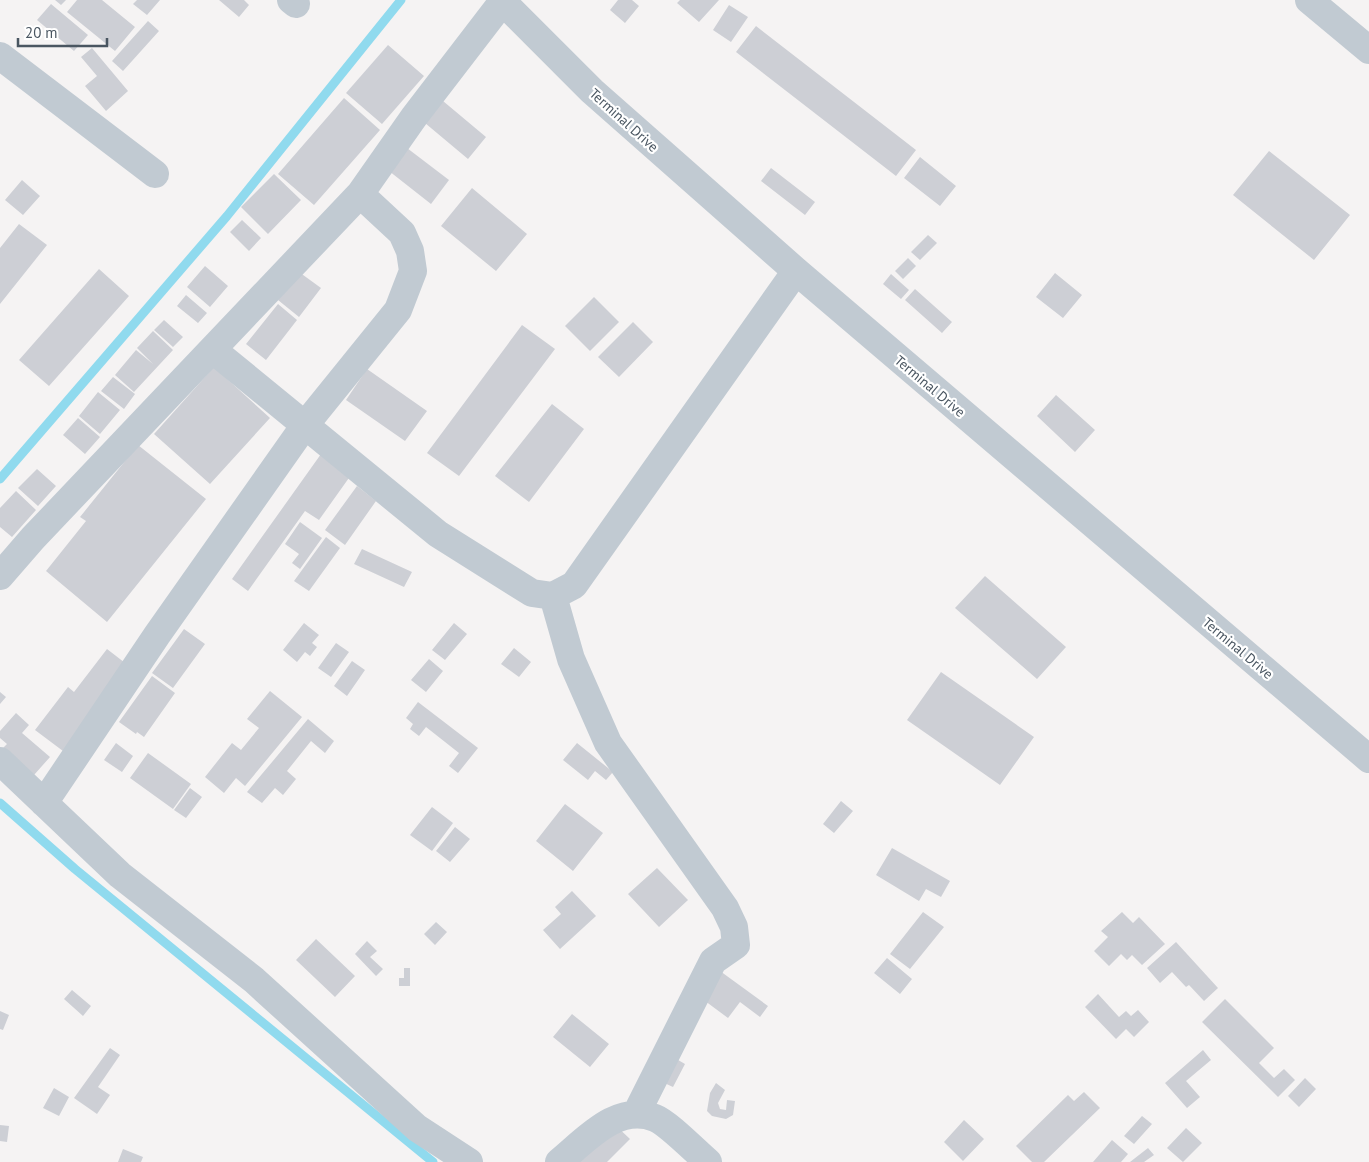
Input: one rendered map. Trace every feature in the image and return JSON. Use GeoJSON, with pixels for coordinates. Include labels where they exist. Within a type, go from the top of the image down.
{"type":"FeatureCollection","features":[{"type":"Feature","properties":{"kind":"street"},"geometry":{"type":"LineString","coordinates":[[1309,0],[1369,50]]}},
{"type":"Feature","properties":{"kind":"street"},"geometry":{"type":"LineString","coordinates":[[0,576],[33,538],[360,194],[414,117],[502,1]]}},
{"type":"Feature","properties":{"kind":"street","name":"Terminal Drive"},"geometry":{"type":"LineString","coordinates":[[502,1],[592,91],[796,271],[1369,759]]}},
{"type":"Feature","properties":{"kind":"street"},"geometry":{"type":"LineString","coordinates":[[0,56],[155,174]]}},
{"type":"Feature","properties":{"kind":"street"},"geometry":{"type":"LineString","coordinates":[[44,803],[157,635],[305,426],[398,310],[413,271],[410,251],[402,232],[360,194]]}},
{"type":"Feature","properties":{"kind":"street"},"geometry":{"type":"LineString","coordinates":[[213,350],[438,534],[532,593],[553,596],[574,585],[796,271]]}},
{"type":"Feature","properties":{"kind":"street"},"geometry":{"type":"LineString","coordinates":[[553,596],[571,659],[608,743],[725,908],[734,928],[736,945],[712,961],[636,1114]]}},
{"type":"Feature","properties":{"kind":"street"},"geometry":{"type":"LineString","coordinates":[[0,761],[120,875],[254,980],[417,1128],[469,1162]]}},
{"type":"Feature","properties":{"kind":"street"},"geometry":{"type":"LineString","coordinates":[[559,1162],[614,1118],[636,1114],[656,1118],[708,1162]]}},
{"type":"Feature","properties":{"kind":"building"},"geometry":{"type":"Polygon","coordinates":[[[55,0],[66,0],[61,5],[55,0]]]}},
{"type":"Feature","properties":{"kind":"building"},"geometry":{"type":"Polygon","coordinates":[[[77,0],[102,0],[135,27],[115,51],[67,12],[77,0]]]}},
{"type":"Feature","properties":{"kind":"building"},"geometry":{"type":"Polygon","coordinates":[[[137,0],[160,0],[147,15],[133,4],[137,0]]]}},
{"type":"Feature","properties":{"kind":"building"},"geometry":{"type":"Polygon","coordinates":[[[219,0],[244,0],[249,5],[239,17],[219,0]]]}},
{"type":"Feature","properties":{"kind":"building"},"geometry":{"type":"Polygon","coordinates":[[[618,0],[632,0],[639,6],[625,23],[610,10],[618,0]]]}},
{"type":"Feature","properties":{"kind":"building"},"geometry":{"type":"Polygon","coordinates":[[[680,0],[719,0],[699,22],[677,3],[680,0]]]}},
{"type":"Feature","properties":{"kind":"building"},"geometry":{"type":"Polygon","coordinates":[[[51,4],[88,35],[74,51],[37,20],[51,4]]]}},
{"type":"Feature","properties":{"kind":"building"},"geometry":{"type":"Polygon","coordinates":[[[729,5],[748,17],[731,42],[713,30],[729,5]]]}},
{"type":"Feature","properties":{"kind":"building"},"geometry":{"type":"Polygon","coordinates":[[[148,21],[159,31],[123,71],[112,61],[148,21]]]}},
{"type":"Feature","properties":{"kind":"building"},"geometry":{"type":"Polygon","coordinates":[[[756,26],[916,150],[896,176],[736,52],[756,26]]]}},
{"type":"Feature","properties":{"kind":"building"},"geometry":{"type":"Polygon","coordinates":[[[388,45],[424,76],[382,124],[346,93],[388,45]]]}},
{"type":"Feature","properties":{"kind":"building"},"geometry":{"type":"Polygon","coordinates":[[[92,48],[128,91],[106,111],[85,86],[97,76],[81,57],[92,48]]]}},
{"type":"Feature","properties":{"kind":"building"},"geometry":{"type":"Polygon","coordinates":[[[344,98],[380,130],[314,205],[278,174],[344,98]]]}},
{"type":"Feature","properties":{"kind":"building"},"geometry":{"type":"Polygon","coordinates":[[[443,101],[486,137],[468,159],[425,123],[443,101]]]}},
{"type":"Feature","properties":{"kind":"building"},"geometry":{"type":"Polygon","coordinates":[[[407,148],[449,180],[431,204],[389,171],[407,148]]]}},
{"type":"Feature","properties":{"kind":"building"},"geometry":{"type":"Polygon","coordinates":[[[1269,151],[1350,215],[1314,260],[1233,195],[1269,151]]]}},
{"type":"Feature","properties":{"kind":"building"},"geometry":{"type":"Polygon","coordinates":[[[920,157],[956,186],[940,206],[904,178],[920,157]]]}},
{"type":"Feature","properties":{"kind":"building"},"geometry":{"type":"Polygon","coordinates":[[[771,168],[815,202],[805,215],[761,181],[771,168]]]}},
{"type":"Feature","properties":{"kind":"building"},"geometry":{"type":"Polygon","coordinates":[[[274,174],[301,200],[268,234],[241,207],[274,174]]]}},
{"type":"Feature","properties":{"kind":"building"},"geometry":{"type":"Polygon","coordinates":[[[22,180],[40,196],[23,215],[5,200],[22,180]]]}},
{"type":"Feature","properties":{"kind":"building"},"geometry":{"type":"Polygon","coordinates":[[[472,188],[527,234],[496,271],[441,226],[472,188]]]}},
{"type":"Feature","properties":{"kind":"building"},"geometry":{"type":"Polygon","coordinates":[[[242,220],[261,238],[249,251],[230,232],[242,220]]]}},
{"type":"Feature","properties":{"kind":"building"},"geometry":{"type":"Polygon","coordinates":[[[19,224],[47,245],[0,304],[0,248],[19,224]]]}},
{"type":"Feature","properties":{"kind":"building"},"geometry":{"type":"Polygon","coordinates":[[[928,235],[937,243],[920,260],[911,252],[928,235]]]}},
{"type":"Feature","properties":{"kind":"building"},"geometry":{"type":"Polygon","coordinates":[[[908,258],[916,266],[903,279],[895,271],[908,258]]]}},
{"type":"Feature","properties":{"kind":"building"},"geometry":{"type":"Polygon","coordinates":[[[205,266],[228,286],[210,307],[187,287],[205,266]]]}},
{"type":"Feature","properties":{"kind":"building"},"geometry":{"type":"Polygon","coordinates":[[[99,269],[129,296],[49,386],[19,360],[99,269]]]}},
{"type":"Feature","properties":{"kind":"building"},"geometry":{"type":"Polygon","coordinates":[[[299,272],[321,288],[299,317],[278,300],[299,272]]]}},
{"type":"Feature","properties":{"kind":"building"},"geometry":{"type":"Polygon","coordinates":[[[1055,273],[1082,295],[1063,318],[1036,297],[1055,273]]]}},
{"type":"Feature","properties":{"kind":"building"},"geometry":{"type":"Polygon","coordinates":[[[891,274],[909,290],[901,299],[883,284],[891,274]]]}},
{"type":"Feature","properties":{"kind":"building"},"geometry":{"type":"Polygon","coordinates":[[[915,289],[952,322],[942,333],[905,300],[915,289]]]}},
{"type":"Feature","properties":{"kind":"building"},"geometry":{"type":"Polygon","coordinates":[[[186,295],[207,313],[198,323],[177,306],[186,295]]]}},
{"type":"Feature","properties":{"kind":"building"},"geometry":{"type":"Polygon","coordinates":[[[594,297],[619,322],[590,351],[565,326],[594,297]]]}},
{"type":"Feature","properties":{"kind":"building"},"geometry":{"type":"Polygon","coordinates":[[[278,304],[297,320],[266,360],[246,344],[278,304]]]}},
{"type":"Feature","properties":{"kind":"building"},"geometry":{"type":"Polygon","coordinates":[[[164,320],[183,337],[173,347],[154,330],[164,320]]]}},
{"type":"Feature","properties":{"kind":"building"},"geometry":{"type":"Polygon","coordinates":[[[633,322],[653,342],[619,377],[598,357],[633,322]]]}},
{"type":"Feature","properties":{"kind":"building"},"geometry":{"type":"Polygon","coordinates":[[[522,325],[555,349],[459,476],[427,453],[522,325]]]}},
{"type":"Feature","properties":{"kind":"building"},"geometry":{"type":"Polygon","coordinates":[[[153,331],[173,350],[134,392],[115,375],[136,350],[153,364],[137,348],[153,331]]]}},
{"type":"Feature","properties":{"kind":"building"},"geometry":{"type":"Polygon","coordinates":[[[214,367],[270,418],[210,484],[154,434],[214,367]]]}},
{"type":"Feature","properties":{"kind":"building"},"geometry":{"type":"Polygon","coordinates":[[[367,369],[427,411],[405,441],[346,400],[367,369]]]}},
{"type":"Feature","properties":{"kind":"building"},"geometry":{"type":"Polygon","coordinates":[[[113,377],[135,394],[124,409],[101,391],[113,377]]]}},
{"type":"Feature","properties":{"kind":"building"},"geometry":{"type":"Polygon","coordinates":[[[98,392],[120,410],[100,434],[79,416],[98,392]]]}},
{"type":"Feature","properties":{"kind":"building"},"geometry":{"type":"Polygon","coordinates":[[[1056,395],[1095,430],[1075,452],[1037,416],[1056,395]]]}},
{"type":"Feature","properties":{"kind":"building"},"geometry":{"type":"Polygon","coordinates":[[[552,404],[584,429],[529,502],[495,476],[552,404]]]}},
{"type":"Feature","properties":{"kind":"building"},"geometry":{"type":"Polygon","coordinates":[[[78,418],[100,437],[85,454],[63,435],[78,418]]]}},
{"type":"Feature","properties":{"kind":"building"},"geometry":{"type":"Polygon","coordinates":[[[138,445],[206,499],[107,622],[46,571],[86,521],[80,517],[138,445]]]}},
{"type":"Feature","properties":{"kind":"building"},"geometry":{"type":"Polygon","coordinates":[[[321,454],[351,475],[319,520],[305,511],[248,591],[232,579],[321,454]]]}},
{"type":"Feature","properties":{"kind":"building"},"geometry":{"type":"Polygon","coordinates":[[[37,469],[56,486],[38,506],[18,488],[37,469]]]}},
{"type":"Feature","properties":{"kind":"building"},"geometry":{"type":"Polygon","coordinates":[[[357,486],[376,501],[345,545],[325,530],[357,486]]]}},
{"type":"Feature","properties":{"kind":"building"},"geometry":{"type":"Polygon","coordinates":[[[16,491],[36,510],[12,537],[0,527],[0,508],[16,491]]]}},
{"type":"Feature","properties":{"kind":"building"},"geometry":{"type":"Polygon","coordinates":[[[300,522],[322,538],[300,569],[292,563],[299,554],[285,544],[300,522]]]}},
{"type":"Feature","properties":{"kind":"building"},"geometry":{"type":"Polygon","coordinates":[[[326,537],[340,548],[309,591],[294,581],[326,537]]]}},
{"type":"Feature","properties":{"kind":"building"},"geometry":{"type":"Polygon","coordinates":[[[362,549],[412,572],[404,587],[354,564],[362,549]]]}},
{"type":"Feature","properties":{"kind":"building"},"geometry":{"type":"Polygon","coordinates":[[[985,576],[1066,647],[1037,679],[955,608],[985,576]]]}},
{"type":"Feature","properties":{"kind":"building"},"geometry":{"type":"Polygon","coordinates":[[[304,623],[319,635],[312,643],[317,647],[310,656],[305,652],[297,662],[283,650],[304,623]]]}},
{"type":"Feature","properties":{"kind":"building"},"geometry":{"type":"Polygon","coordinates":[[[454,623],[467,634],[445,660],[432,650],[454,623]]]}},
{"type":"Feature","properties":{"kind":"building"},"geometry":{"type":"Polygon","coordinates":[[[184,629],[205,644],[173,688],[152,673],[184,629]]]}},
{"type":"Feature","properties":{"kind":"building"},"geometry":{"type":"Polygon","coordinates":[[[336,643],[349,652],[331,677],[318,668],[336,643]]]}},
{"type":"Feature","properties":{"kind":"building"},"geometry":{"type":"Polygon","coordinates":[[[514,648],[531,662],[519,677],[501,664],[514,648]]]}},
{"type":"Feature","properties":{"kind":"building"},"geometry":{"type":"Polygon","coordinates":[[[107,649],[129,666],[63,751],[35,730],[68,687],[74,692],[107,649]]]}},
{"type":"Feature","properties":{"kind":"building"},"geometry":{"type":"Polygon","coordinates":[[[429,659],[443,671],[426,692],[411,680],[429,659]]]}},
{"type":"Feature","properties":{"kind":"building"},"geometry":{"type":"Polygon","coordinates":[[[352,661],[365,670],[347,696],[334,686],[352,661]]]}},
{"type":"Feature","properties":{"kind":"building"},"geometry":{"type":"Polygon","coordinates":[[[941,672],[1034,737],[1000,785],[907,720],[941,672]]]}},
{"type":"Feature","properties":{"kind":"building"},"geometry":{"type":"Polygon","coordinates":[[[152,676],[175,693],[144,737],[137,732],[136,734],[119,722],[152,676]]]}},
{"type":"Feature","properties":{"kind":"building"},"geometry":{"type":"Polygon","coordinates":[[[270,691],[302,717],[245,786],[236,778],[224,793],[205,777],[232,743],[241,750],[259,728],[247,719],[270,691]]]}},
{"type":"Feature","properties":{"kind":"building"},"geometry":{"type":"Polygon","coordinates":[[[0,692],[6,697],[0,704],[0,692]]]}},
{"type":"Feature","properties":{"kind":"building"},"geometry":{"type":"Polygon","coordinates":[[[418,702],[478,748],[458,773],[449,766],[459,753],[426,727],[419,736],[410,729],[413,724],[406,718],[418,702]]]}},
{"type":"Feature","properties":{"kind":"building"},"geometry":{"type":"Polygon","coordinates":[[[16,713],[29,725],[22,733],[50,757],[34,775],[3,748],[7,744],[0,738],[0,731],[16,713]]]}},
{"type":"Feature","properties":{"kind":"building"},"geometry":{"type":"Polygon","coordinates":[[[308,719],[334,741],[325,753],[311,741],[287,771],[296,779],[283,795],[275,788],[262,803],[247,792],[308,719]]]}},
{"type":"Feature","properties":{"kind":"building"},"geometry":{"type":"Polygon","coordinates":[[[116,743],[133,756],[122,772],[104,760],[116,743]]]}},
{"type":"Feature","properties":{"kind":"building"},"geometry":{"type":"Polygon","coordinates":[[[577,743],[613,772],[606,780],[595,771],[588,780],[563,760],[577,743]]]}},
{"type":"Feature","properties":{"kind":"building"},"geometry":{"type":"Polygon","coordinates":[[[148,753],[191,784],[173,809],[130,778],[148,753]]]}},
{"type":"Feature","properties":{"kind":"building"},"geometry":{"type":"Polygon","coordinates":[[[190,788],[202,797],[186,818],[174,810],[190,788]]]}},
{"type":"Feature","properties":{"kind":"building"},"geometry":{"type":"Polygon","coordinates":[[[841,801],[853,811],[834,833],[823,824],[841,801]]]}},
{"type":"Feature","properties":{"kind":"building"},"geometry":{"type":"Polygon","coordinates":[[[565,804],[603,833],[573,871],[536,841],[565,804]]]}},
{"type":"Feature","properties":{"kind":"building"},"geometry":{"type":"Polygon","coordinates":[[[432,807],[453,823],[432,851],[410,835],[432,807]]]}},
{"type":"Feature","properties":{"kind":"building"},"geometry":{"type":"Polygon","coordinates":[[[455,827],[470,839],[450,862],[436,851],[455,827]]]}},
{"type":"Feature","properties":{"kind":"building"},"geometry":{"type":"Polygon","coordinates":[[[892,848],[950,881],[941,897],[926,889],[919,901],[876,875],[892,848]]]}},
{"type":"Feature","properties":{"kind":"building"},"geometry":{"type":"Polygon","coordinates":[[[657,868],[688,900],[659,927],[628,894],[657,868]]]}},
{"type":"Feature","properties":{"kind":"building"},"geometry":{"type":"Polygon","coordinates":[[[572,891],[596,916],[560,949],[543,930],[561,914],[555,907],[572,891]]]}},
{"type":"Feature","properties":{"kind":"building"},"geometry":{"type":"Polygon","coordinates":[[[923,912],[944,927],[910,969],[890,954],[923,912]]]}},
{"type":"Feature","properties":{"kind":"building"},"geometry":{"type":"Polygon","coordinates":[[[1122,912],[1133,923],[1139,917],[1165,944],[1142,965],[1132,955],[1127,960],[1121,954],[1109,966],[1094,951],[1108,937],[1101,931],[1122,912]]]}},
{"type":"Feature","properties":{"kind":"building"},"geometry":{"type":"Polygon","coordinates":[[[436,922],[447,932],[435,945],[424,934],[436,922]]]}},
{"type":"Feature","properties":{"kind":"building"},"geometry":{"type":"Polygon","coordinates":[[[316,939],[355,976],[335,997],[296,960],[316,939]]]}},
{"type":"Feature","properties":{"kind":"building"},"geometry":{"type":"Polygon","coordinates":[[[367,941],[377,951],[370,957],[383,969],[376,976],[355,954],[367,941]]]}},
{"type":"Feature","properties":{"kind":"building"},"geometry":{"type":"Polygon","coordinates":[[[1176,942],[1218,988],[1204,1001],[1189,985],[1186,987],[1172,972],[1160,983],[1147,968],[1176,942]]]}},
{"type":"Feature","properties":{"kind":"building"},"geometry":{"type":"Polygon","coordinates":[[[887,958],[912,979],[900,994],[874,973],[887,958]]]}},
{"type":"Feature","properties":{"kind":"building"},"geometry":{"type":"Polygon","coordinates":[[[404,968],[410,968],[410,986],[399,986],[399,978],[404,978],[404,968]]]}},
{"type":"Feature","properties":{"kind":"building"},"geometry":{"type":"Polygon","coordinates":[[[720,971],[768,1006],[760,1017],[740,1002],[728,1018],[701,998],[720,971]]]}},
{"type":"Feature","properties":{"kind":"building"},"geometry":{"type":"Polygon","coordinates":[[[72,990],[91,1006],[83,1016],[64,999],[72,990]]]}},
{"type":"Feature","properties":{"kind":"building"},"geometry":{"type":"Polygon","coordinates":[[[1098,994],[1119,1017],[1126,1011],[1131,1016],[1138,1010],[1149,1022],[1134,1037],[1126,1029],[1116,1039],[1085,1007],[1098,994]]]}},
{"type":"Feature","properties":{"kind":"building"},"geometry":{"type":"Polygon","coordinates":[[[1225,999],[1274,1048],[1259,1063],[1274,1078],[1284,1069],[1295,1080],[1278,1097],[1202,1022],[1225,999]]]}},
{"type":"Feature","properties":{"kind":"building"},"geometry":{"type":"Polygon","coordinates":[[[0,1011],[9,1015],[3,1030],[0,1029],[0,1011]]]}},
{"type":"Feature","properties":{"kind":"building"},"geometry":{"type":"Polygon","coordinates":[[[572,1014],[609,1044],[590,1067],[553,1037],[572,1014]]]}},
{"type":"Feature","properties":{"kind":"building"},"geometry":{"type":"Polygon","coordinates":[[[110,1048],[120,1055],[98,1087],[110,1095],[97,1114],[74,1098],[110,1048]]]}},
{"type":"Feature","properties":{"kind":"building"},"geometry":{"type":"Polygon","coordinates":[[[1203,1050],[1211,1060],[1186,1081],[1200,1097],[1187,1108],[1165,1083],[1203,1050]]]}},
{"type":"Feature","properties":{"kind":"building"},"geometry":{"type":"Polygon","coordinates":[[[673,1057],[685,1064],[673,1087],[660,1081],[673,1057]]]}},
{"type":"Feature","properties":{"kind":"building"},"geometry":{"type":"Polygon","coordinates":[[[1305,1078],[1316,1089],[1299,1107],[1288,1096],[1305,1078]]]}},
{"type":"Feature","properties":{"kind":"building"},"geometry":{"type":"Polygon","coordinates":[[[716,1083],[725,1090],[718,1103],[720,1109],[726,1110],[727,1100],[735,1101],[733,1115],[726,1119],[712,1116],[707,1111],[710,1093],[716,1083]]]}},
{"type":"Feature","properties":{"kind":"building"},"geometry":{"type":"Polygon","coordinates":[[[54,1088],[69,1097],[59,1116],[43,1108],[54,1088]]]}},
{"type":"Feature","properties":{"kind":"building"},"geometry":{"type":"Polygon","coordinates":[[[1084,1092],[1100,1108],[1044,1162],[1032,1162],[1016,1146],[1068,1095],[1074,1101],[1084,1092]]]}},
{"type":"Feature","properties":{"kind":"building"},"geometry":{"type":"Polygon","coordinates":[[[1142,1116],[1152,1124],[1134,1144],[1124,1136],[1142,1116]]]}},
{"type":"Feature","properties":{"kind":"building"},"geometry":{"type":"Polygon","coordinates":[[[964,1120],[984,1139],[963,1161],[944,1142],[964,1120]]]}},
{"type":"Feature","properties":{"kind":"building"},"geometry":{"type":"Polygon","coordinates":[[[612,1122],[630,1139],[607,1162],[573,1162],[612,1122]]]}},
{"type":"Feature","properties":{"kind":"building"},"geometry":{"type":"Polygon","coordinates":[[[0,1125],[9,1126],[7,1142],[0,1141],[0,1125]]]}},
{"type":"Feature","properties":{"kind":"building"},"geometry":{"type":"Polygon","coordinates":[[[1186,1128],[1202,1143],[1183,1162],[1167,1148],[1186,1128]]]}},
{"type":"Feature","properties":{"kind":"building"},"geometry":{"type":"Polygon","coordinates":[[[1112,1140],[1128,1154],[1121,1162],[1093,1162],[1112,1140]]]}},
{"type":"Feature","properties":{"kind":"building"},"geometry":{"type":"Polygon","coordinates":[[[1148,1148],[1154,1155],[1144,1162],[1130,1162],[1148,1148]]]}},
{"type":"Feature","properties":{"kind":"building"},"geometry":{"type":"Polygon","coordinates":[[[123,1149],[143,1157],[141,1162],[118,1162],[123,1149]]]}},
{"type":"Feature","properties":{"kind":"waterway"},"geometry":{"type":"LineString","coordinates":[[0,479],[227,216],[401,0]]}},
{"type":"Feature","properties":{"kind":"waterway"},"geometry":{"type":"LineString","coordinates":[[0,803],[75,869],[433,1162]]}}]}
